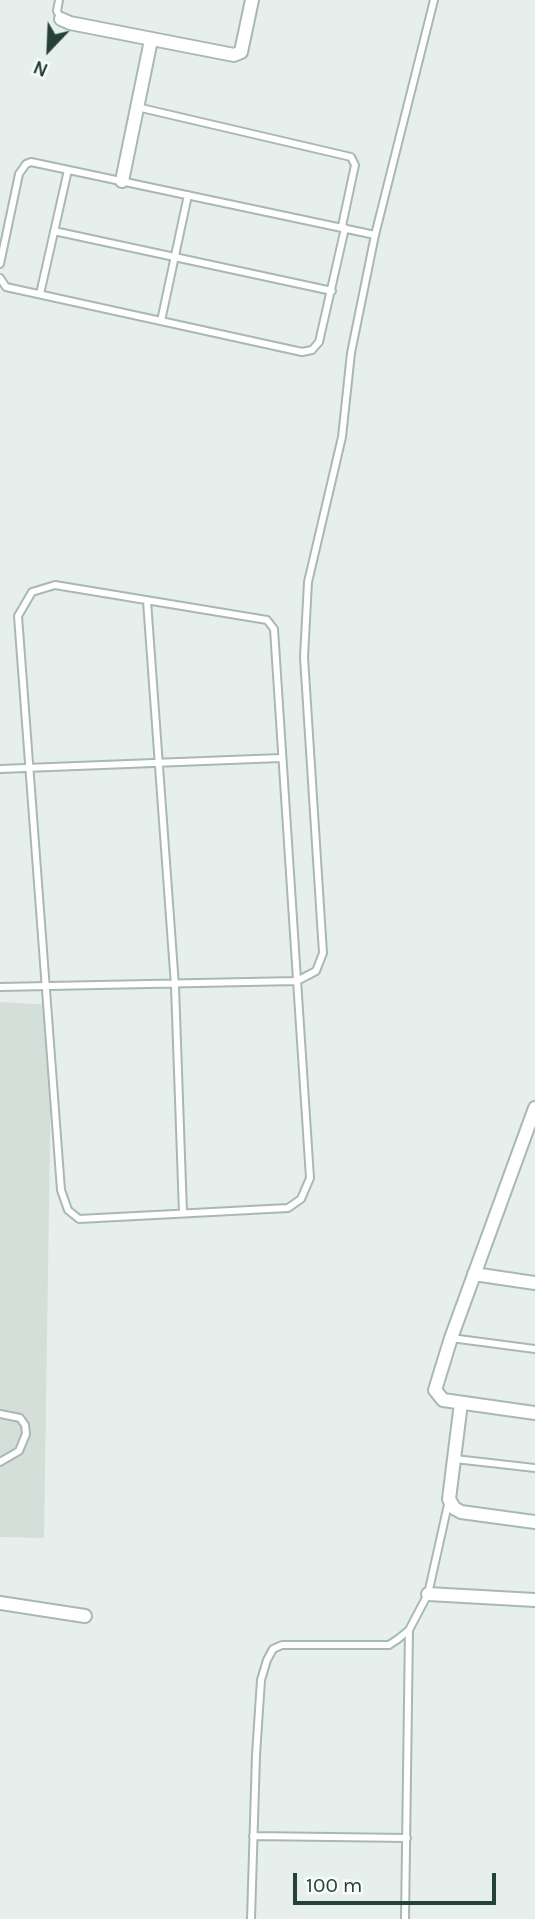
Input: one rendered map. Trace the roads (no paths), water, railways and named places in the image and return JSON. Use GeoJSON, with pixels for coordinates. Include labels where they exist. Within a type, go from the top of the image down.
{"type":"FeatureCollection","features":[{"type":"Feature","properties":{"kind":"street"},"geometry":{"type":"LineString","coordinates":[[61,19],[151,40],[234,55],[241,52],[252,0]]}},
{"type":"Feature","properties":{"kind":"street"},"geometry":{"type":"LineString","coordinates":[[121,181],[151,40]]}},
{"type":"Feature","properties":{"kind":"street"},"geometry":{"type":"LineString","coordinates":[[535,1108],[450,1338],[435,1390],[443,1400],[535,1413]]}},
{"type":"Feature","properties":{"kind":"street"},"geometry":{"type":"LineString","coordinates":[[474,1274],[535,1283]]}},
{"type":"Feature","properties":{"kind":"street"},"geometry":{"type":"LineString","coordinates":[[461,1403],[449,1499],[461,1512],[535,1522]]}},
{"type":"Feature","properties":{"kind":"street"},"geometry":{"type":"LineString","coordinates":[[428,1594],[535,1600]]}},
{"type":"Feature","properties":{"kind":"street"},"geometry":{"type":"LineString","coordinates":[[0,1603],[85,1616]]}},
{"type":"Feature","properties":{"kind":"lane"},"geometry":{"type":"LineString","coordinates":[[59,0],[57,11],[61,19]]}},
{"type":"Feature","properties":{"kind":"lane"},"geometry":{"type":"LineString","coordinates":[[0,986],[175,986],[297,981],[316,971],[323,953],[305,629],[309,582],[342,437],[351,353],[375,235],[434,0]]}},
{"type":"Feature","properties":{"kind":"lane"},"geometry":{"type":"LineString","coordinates":[[0,278],[6,287],[302,352],[312,350],[320,342],[355,165],[351,157],[137,107]]}},
{"type":"Feature","properties":{"kind":"lane"},"geometry":{"type":"LineString","coordinates":[[0,264],[19,174],[26,164],[32,162],[375,235]]}},
{"type":"Feature","properties":{"kind":"lane"},"geometry":{"type":"LineString","coordinates":[[40,294],[68,170]]}},
{"type":"Feature","properties":{"kind":"lane"},"geometry":{"type":"LineString","coordinates":[[161,321],[188,195]]}},
{"type":"Feature","properties":{"kind":"lane"},"geometry":{"type":"LineString","coordinates":[[54,231],[332,291]]}},
{"type":"Feature","properties":{"kind":"lane"},"geometry":{"type":"LineString","coordinates":[[55,585],[147,601],[272,623],[310,1178],[301,1199],[288,1208],[79,1219],[68,1210],[61,1190],[18,616],[32,592],[55,585]]}},
{"type":"Feature","properties":{"kind":"lane"},"geometry":{"type":"LineString","coordinates":[[147,601],[175,986],[183,1213]]}},
{"type":"Feature","properties":{"kind":"lane"},"geometry":{"type":"LineString","coordinates":[[0,769],[281,758]]}},
{"type":"Feature","properties":{"kind":"lane"},"geometry":{"type":"LineString","coordinates":[[450,1338],[535,1349]]}},
{"type":"Feature","properties":{"kind":"lane"},"geometry":{"type":"LineString","coordinates":[[0,1414],[20,1418],[26,1425],[26,1434],[19,1451],[0,1462]]}},
{"type":"Feature","properties":{"kind":"lane"},"geometry":{"type":"LineString","coordinates":[[455,1459],[535,1468]]}},
{"type":"Feature","properties":{"kind":"lane"},"geometry":{"type":"LineString","coordinates":[[251,1919],[261,1680],[273,1649],[282,1645],[389,1645],[409,1630],[428,1594],[449,1499]]}},
{"type":"Feature","properties":{"kind":"lane"},"geometry":{"type":"LineString","coordinates":[[405,1919],[409,1630]]}},
{"type":"Feature","properties":{"kind":"lane"},"geometry":{"type":"LineString","coordinates":[[253,1836],[407,1838]]}}]}
